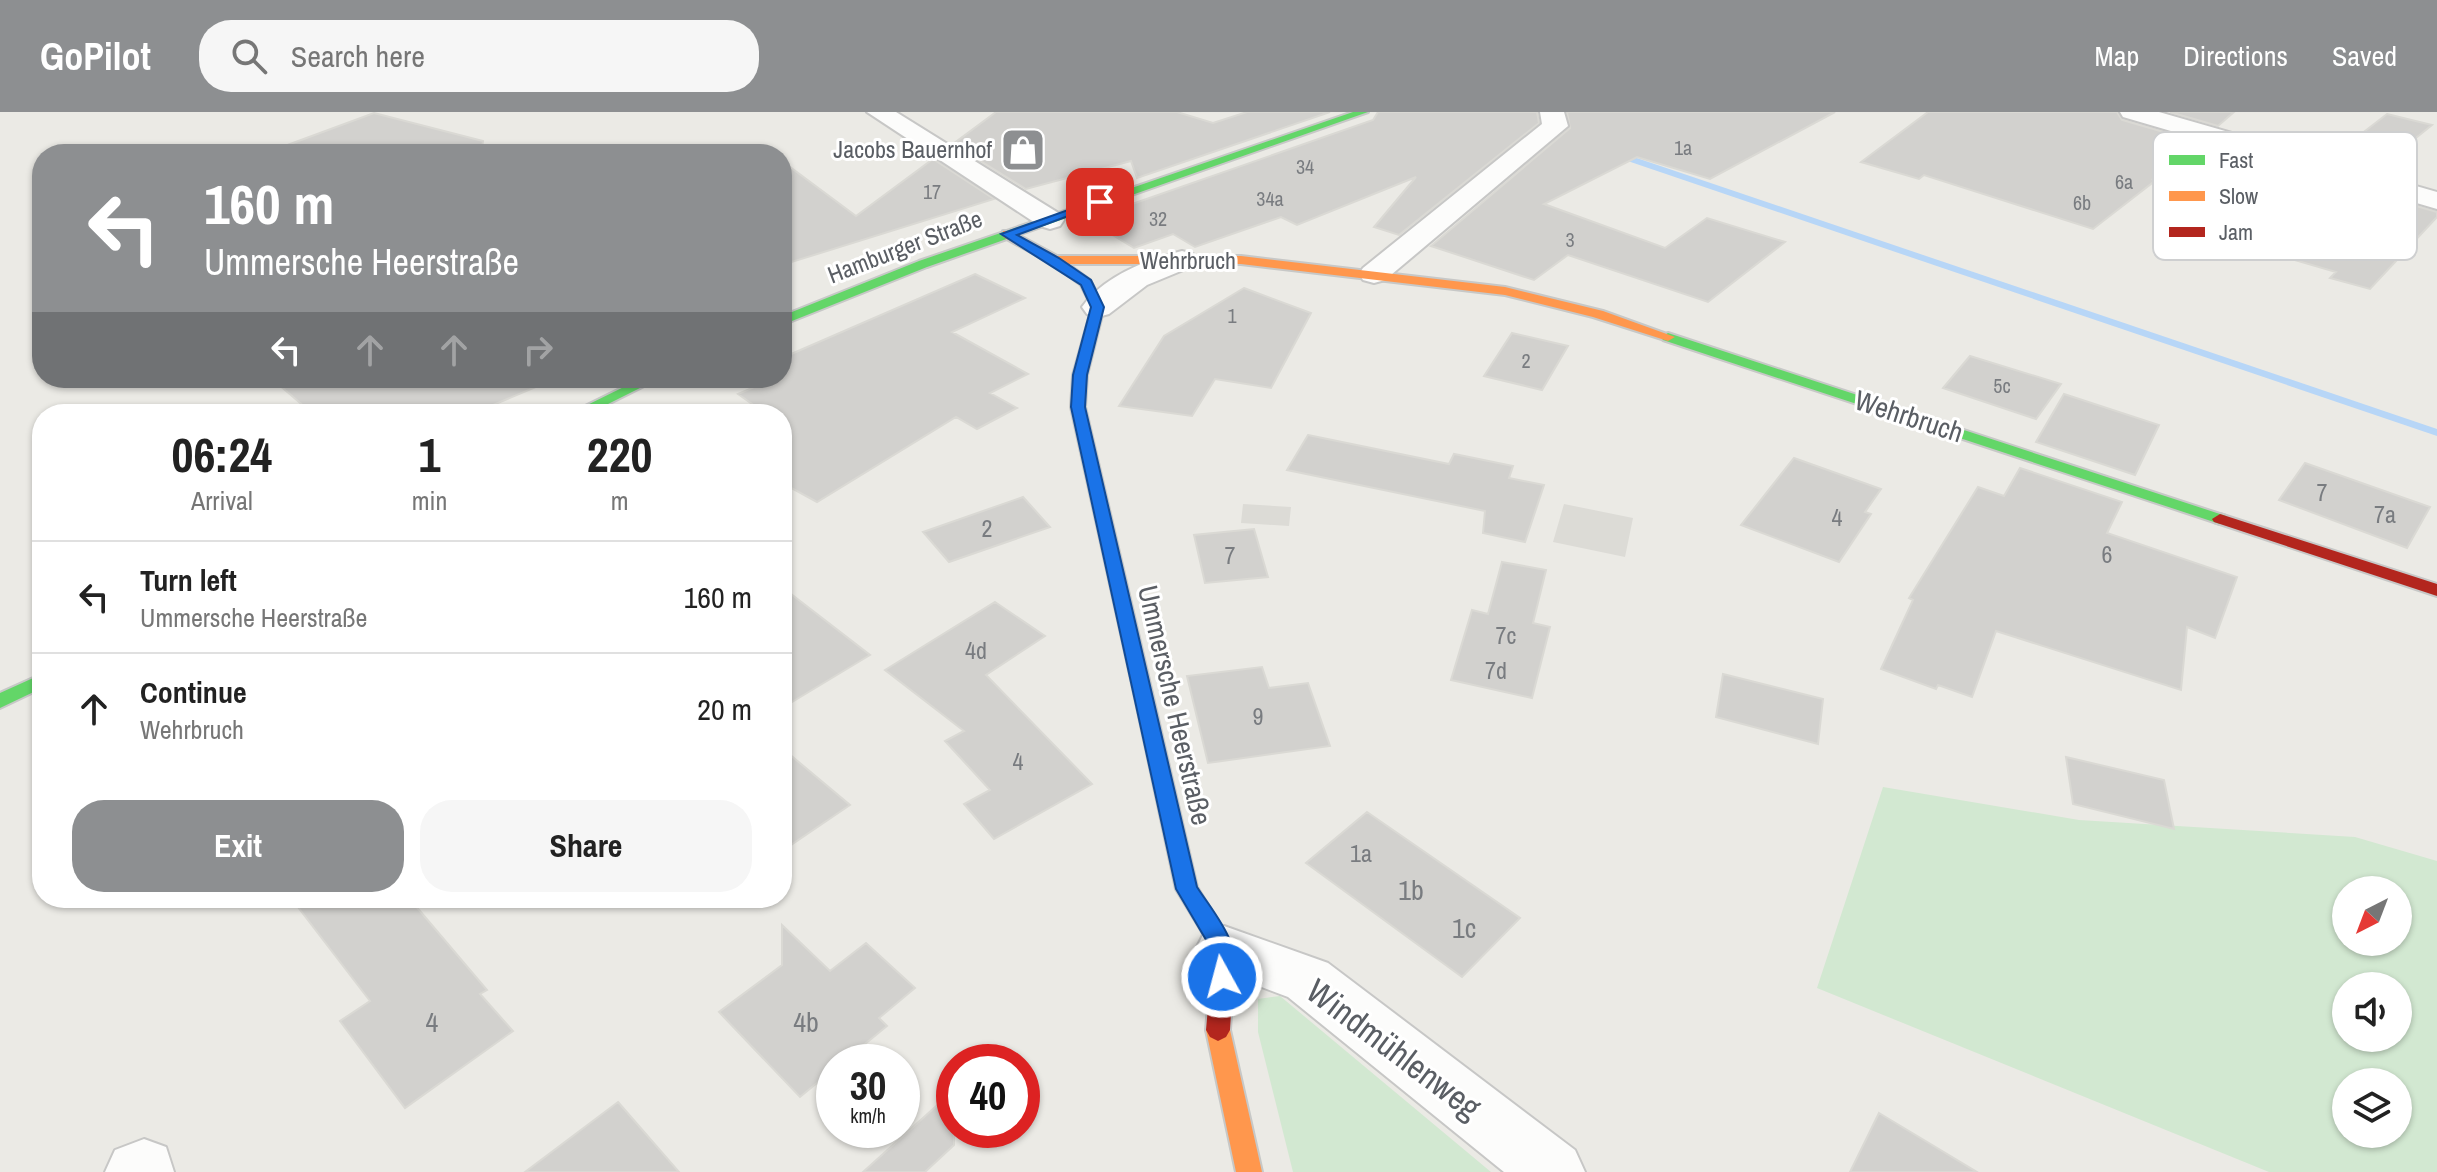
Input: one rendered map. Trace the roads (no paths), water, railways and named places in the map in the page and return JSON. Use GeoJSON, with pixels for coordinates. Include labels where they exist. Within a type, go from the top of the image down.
{"type":"FeatureCollection","features":[{"type":"Feature","properties":{"kind":"street"},"geometry":{"type":"LineString","coordinates":[[879,112],[1050,220]]}},
{"type":"Feature","properties":{"kind":"street","name":"Hamburger Straße"},"geometry":{"type":"LineString","coordinates":[[792,317],[923,264],[1363,112]]}},
{"type":"Feature","properties":{"kind":"street"},"geometry":{"type":"LineString","coordinates":[[1374,274],[1555,126],[1552,112]]}},
{"type":"Feature","properties":{"kind":"street"},"geometry":{"type":"LineString","coordinates":[[2132,112],[2201,132]]}},
{"type":"Feature","properties":{"kind":"street"},"geometry":{"type":"LineString","coordinates":[[2417,195],[2437,201]]}},
{"type":"Feature","properties":{"kind":"street","name":"Wehrbruch"},"geometry":{"type":"LineString","coordinates":[[1007,234],[1055,260],[1288,264],[1505,291],[1598,314],[2437,590]]}},
{"type":"Feature","properties":{"kind":"street"},"geometry":{"type":"LineString","coordinates":[[1055,260],[1086,283],[1098,307],[1118,287],[1145,272],[1182,260]]}},
{"type":"Feature","properties":{"kind":"street","name":"Ummersche Heerstraße"},"geometry":{"type":"LineString","coordinates":[[1098,307],[1080,375],[1078,407],[1187,889],[1224,949]]}},
{"type":"Feature","properties":{"kind":"street"},"geometry":{"type":"LineString","coordinates":[[597,404],[632,388]]}},
{"type":"Feature","properties":{"kind":"street"},"geometry":{"type":"LineString","coordinates":[[0,701],[32,685]]}},
{"type":"Feature","properties":{"kind":"street"},"geometry":{"type":"LineString","coordinates":[[1224,949],[1218,1033],[1249,1172]]}},
{"type":"Feature","properties":{"kind":"street","name":"Windmühlenweg"},"geometry":{"type":"LineString","coordinates":[[1224,949],[1308,980],[1553,1172]]}},
{"type":"Feature","properties":{"kind":"waterway"},"geometry":{"type":"LineString","coordinates":[[1616,154],[2437,433]]}},
{"type":"Feature","properties":{"kind":"place","name":"Jacobs Bauernhof"},"geometry":{"type":"Point","coordinates":[1023,150]}}]}
